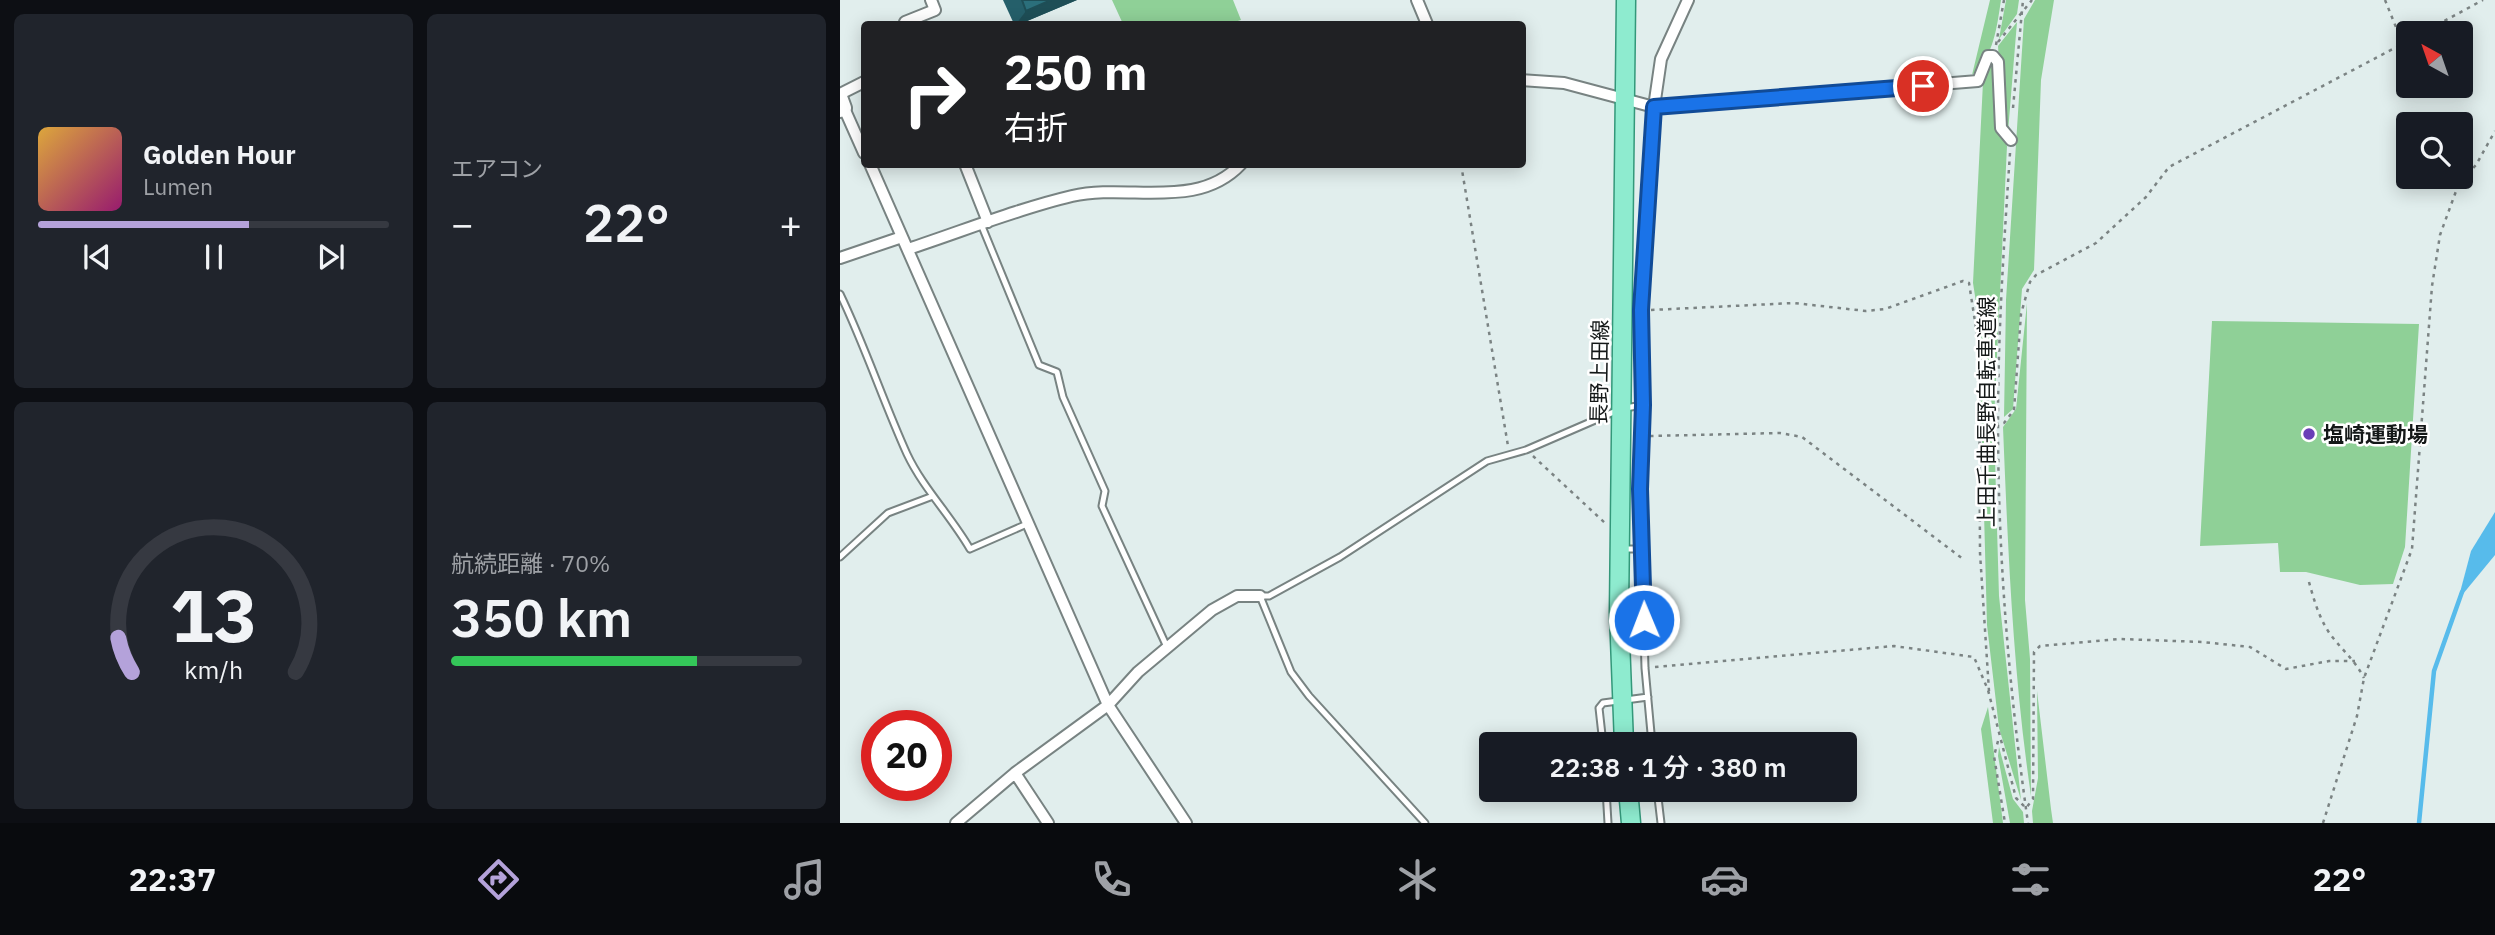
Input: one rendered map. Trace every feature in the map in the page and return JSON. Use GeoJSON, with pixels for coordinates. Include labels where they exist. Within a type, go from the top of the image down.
{"type":"FeatureCollection","features":[{"type":"Feature","properties":{"kind":"main road","name":"長野上田線"},"geometry":{"type":"LineString","coordinates":[[1623,732],[1620,549],[1626,0]]}},
{"type":"Feature","properties":{"kind":"main road"},"geometry":{"type":"LineString","coordinates":[[1629,802],[1631,823]]}},
{"type":"Feature","properties":{"kind":"street"},"geometry":{"type":"LineString","coordinates":[[908,21],[935,10],[931,0]]}},
{"type":"Feature","properties":{"kind":"street"},"geometry":{"type":"LineString","coordinates":[[1417,0],[1426,21]]}},
{"type":"Feature","properties":{"kind":"street"},"geometry":{"type":"LineString","coordinates":[[1654,107],[1661,59],[1688,0]]}},
{"type":"Feature","properties":{"kind":"street"},"geometry":{"type":"LineString","coordinates":[[1526,80],[1564,83],[1654,107],[1978,81],[1988,56],[1993,56],[1998,62],[2000,128],[2011,140]]}},
{"type":"Feature","properties":{"kind":"street"},"geometry":{"type":"LineString","coordinates":[[861,85],[841,102],[861,146]]}},
{"type":"Feature","properties":{"kind":"street"},"geometry":{"type":"LineString","coordinates":[[872,168],[1108,705],[1186,823]]}},
{"type":"Feature","properties":{"kind":"street"},"geometry":{"type":"LineString","coordinates":[[966,168],[985,223]]}},
{"type":"Feature","properties":{"kind":"street"},"geometry":{"type":"LineString","coordinates":[[908,249],[1076,195],[1196,191],[1222,182],[1237,168]]}},
{"type":"Feature","properties":{"kind":"street"},"geometry":{"type":"LineString","coordinates":[[840,258],[902,237]]}},
{"type":"Feature","properties":{"kind":"street"},"geometry":{"type":"LineString","coordinates":[[958,822],[1015,773],[1108,705],[1138,671],[1212,610],[1237,596],[1260,596]]}},
{"type":"Feature","properties":{"kind":"street"},"geometry":{"type":"LineString","coordinates":[[1015,773],[1048,823]]}},
{"type":"Feature","properties":{"kind":"lane"},"geometry":{"type":"LineString","coordinates":[[1651,732],[1645,668],[1640,437],[1643,405],[1641,310],[1654,107]]}},
{"type":"Feature","properties":{"kind":"lane"},"geometry":{"type":"LineString","coordinates":[[985,223],[1040,365],[1057,372],[1063,397],[1105,491],[1102,506],[1167,648]]}},
{"type":"Feature","properties":{"kind":"lane"},"geometry":{"type":"LineString","coordinates":[[840,294],[908,456],[933,496],[951,516],[970,549],[1029,524]]}},
{"type":"Feature","properties":{"kind":"lane"},"geometry":{"type":"LineString","coordinates":[[1425,823],[1297,680],[1260,596],[1269,596],[1340,557],[1487,461],[1526,450],[1621,409],[1643,405]]}},
{"type":"Feature","properties":{"kind":"lane"},"geometry":{"type":"LineString","coordinates":[[840,557],[888,513],[933,496]]}},
{"type":"Feature","properties":{"kind":"lane"},"geometry":{"type":"LineString","coordinates":[[1620,549],[1642,549]]}},
{"type":"Feature","properties":{"kind":"lane"},"geometry":{"type":"LineString","coordinates":[[1602,732],[1599,708],[1603,704],[1648,698]]}},
{"type":"Feature","properties":{"kind":"lane"},"geometry":{"type":"LineString","coordinates":[[1607,802],[1608,823]]}},
{"type":"Feature","properties":{"kind":"lane"},"geometry":{"type":"LineString","coordinates":[[1659,802],[1661,823]]}},
{"type":"Feature","properties":{"kind":"path"},"geometry":{"type":"LineString","coordinates":[[1993,56],[2004,0]]}},
{"type":"Feature","properties":{"kind":"path"},"geometry":{"type":"LineString","coordinates":[[2013,113],[2023,0]]}},
{"type":"Feature","properties":{"kind":"path"},"geometry":{"type":"LineString","coordinates":[[1996,44],[2032,0]]}},
{"type":"Feature","properties":{"kind":"path"},"geometry":{"type":"LineString","coordinates":[[2385,0],[2396,26]]}},
{"type":"Feature","properties":{"kind":"path"},"geometry":{"type":"LineString","coordinates":[[2444,21],[2483,0]]}},
{"type":"Feature","properties":{"kind":"path"},"geometry":{"type":"LineString","coordinates":[[1641,310],[1794,303],[1866,312],[1885,309],[1963,281],[1969,283],[1990,418],[1998,424],[2004,423],[2014,410],[2024,291],[2036,275],[2096,243],[2146,197],[2169,167],[2396,47]]}},
{"type":"Feature","properties":{"kind":"path"},"geometry":{"type":"LineString","coordinates":[[2323,823],[2357,716],[2364,678],[2412,549],[2432,286],[2440,235],[2459,183],[2476,165],[2495,131]]}},
{"type":"Feature","properties":{"kind":"path","name":"上田千曲長野自転車道線"},"geometry":{"type":"LineString","coordinates":[[2011,140],[2001,289],[1998,424],[2002,571],[2010,687],[2028,823]]}},
{"type":"Feature","properties":{"kind":"path"},"geometry":{"type":"LineString","coordinates":[[1462,168],[1509,453]]}},
{"type":"Feature","properties":{"kind":"path"},"geometry":{"type":"LineString","coordinates":[[1979,341],[1980,553],[1990,700]]}},
{"type":"Feature","properties":{"kind":"path"},"geometry":{"type":"LineString","coordinates":[[1640,437],[1780,433],[1801,437],[1963,559]]}},
{"type":"Feature","properties":{"kind":"path"},"geometry":{"type":"LineString","coordinates":[[1526,450],[1600,519],[1609,526],[1621,528]]}},
{"type":"Feature","properties":{"kind":"path"},"geometry":{"type":"LineString","coordinates":[[2309,582],[2317,610],[2330,633],[2355,661],[2364,678]]}},
{"type":"Feature","properties":{"kind":"path"},"geometry":{"type":"LineString","coordinates":[[1645,668],[1894,646],[1974,657],[1990,700],[2016,798],[2026,808],[2033,799],[2034,652],[2040,646],[2120,639],[2202,642],[2250,647],[2286,669],[2329,661],[2355,661]]}},
{"type":"Feature","properties":{"kind":"path"},"geometry":{"type":"LineString","coordinates":[[1999,738],[1994,757],[2005,823]]}},
{"type":"Feature","properties":{"kind":"green space"},"geometry":{"type":"Polygon","coordinates":[[[1112,0],[1233,0],[1241,20],[1238,21],[1122,21],[1112,0]]]}},
{"type":"Feature","properties":{"kind":"green space"},"geometry":{"type":"Polygon","coordinates":[[[1990,0],[2001,0],[1996,30],[1990,50],[1972,75],[1990,0]]]}},
{"type":"Feature","properties":{"kind":"green space"},"geometry":{"type":"Polygon","coordinates":[[[2006,0],[2019,0],[2017,14],[1999,39],[2006,0]]]}},
{"type":"Feature","properties":{"kind":"green space"},"geometry":{"type":"Polygon","coordinates":[[[2035,0],[2054,0],[2041,80],[2034,270],[2022,289],[2013,409],[2004,417],[2006,300],[2024,19],[2035,0]]]}},
{"type":"Feature","properties":{"kind":"green space"},"geometry":{"type":"Polygon","coordinates":[[[2017,22],[2008,132],[2003,126],[1998,46],[2017,22]]]}},
{"type":"Feature","properties":{"kind":"green space"},"geometry":{"type":"Polygon","coordinates":[[[1993,61],[1997,128],[2007,146],[1994,419],[1973,283],[1983,82],[1988,62],[1993,61]]]}},
{"type":"Feature","properties":{"kind":"green space"},"geometry":{"type":"Polygon","coordinates":[[[2027,303],[2025,600],[2030,659],[2031,796],[2009,566],[2003,427],[2016,409],[2027,303]]]}},
{"type":"Feature","properties":{"kind":"green space","name":"塩崎運動場"},"geometry":{"type":"Polygon","coordinates":[[[2212,321],[2419,324],[2405,547],[2393,584],[2360,585],[2306,572],[2280,572],[2278,543],[2200,546],[2212,321]]]}},
{"type":"Feature","properties":{"kind":"green space"},"geometry":{"type":"Polygon","coordinates":[[[1980,363],[1994,425],[1999,596],[2021,800],[1999,728],[1987,625],[1980,363]]]}},
{"type":"Feature","properties":{"kind":"green space"},"geometry":{"type":"Polygon","coordinates":[[[2037,691],[2053,823],[2033,823],[2032,811],[2038,778],[2037,691]]]}},
{"type":"Feature","properties":{"kind":"green space"},"geometry":{"type":"Polygon","coordinates":[[[1988,707],[2003,823],[1993,823],[1981,729],[1988,707]]]}},
{"type":"Feature","properties":{"kind":"green space"},"geometry":{"type":"Polygon","coordinates":[[[1999,747],[2013,799],[2023,812],[2024,823],[2010,823],[1998,756],[1999,747]]]}},
{"type":"Feature","properties":{"kind":"water"},"geometry":{"type":"Polygon","coordinates":[[[2495,512],[2495,555],[2458,600],[2471,551],[2495,512]]]}},
{"type":"Feature","properties":{"kind":"building"},"geometry":{"type":"Polygon","coordinates":[[[1022,0],[1051,0],[1026,11],[1022,0]]]}},
{"type":"Feature","properties":{"kind":"waterway"},"geometry":{"type":"LineString","coordinates":[[2419,823],[2434,671],[2462,592]]}},
{"type":"Feature","properties":{"kind":"place","name":"塩崎運動場"},"geometry":{"type":"Point","coordinates":[2309,434]}},
{"type":"Feature","properties":{"kind":"route"},"geometry":{"type":"LineString","coordinates":[[1644,620],[1640,489],[1643,405],[1641,310],[1654,107],[1923,86]]}}]}
